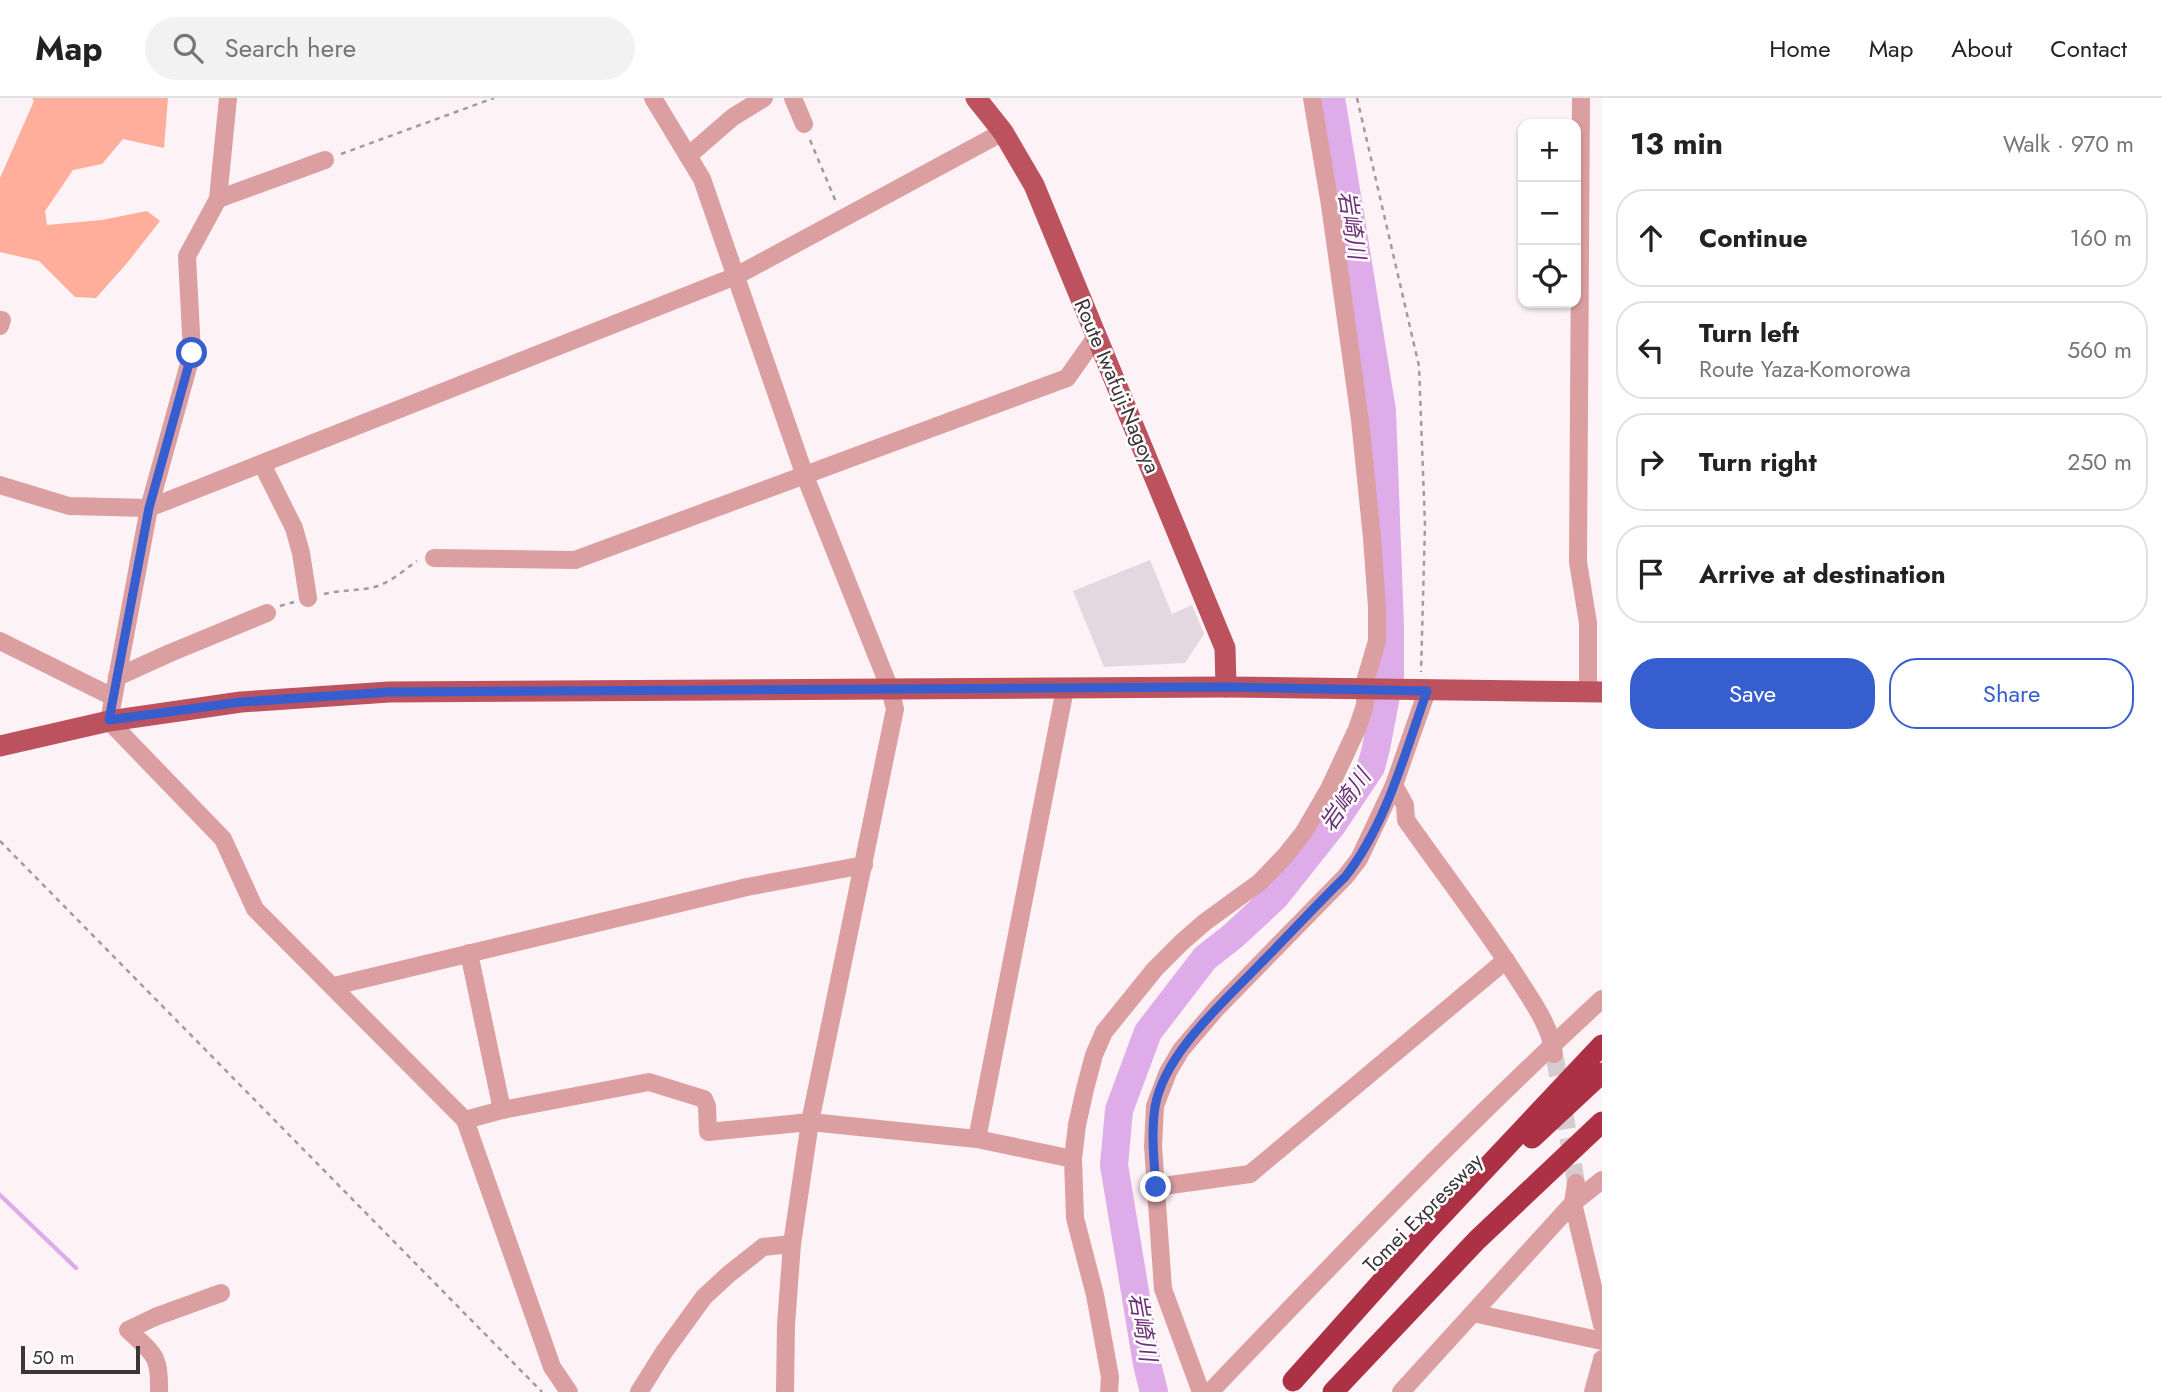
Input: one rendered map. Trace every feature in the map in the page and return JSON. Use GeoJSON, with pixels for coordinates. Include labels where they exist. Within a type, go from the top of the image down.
{"type":"FeatureCollection","features":[{"type":"Feature","properties":{"kind":"highway"},"geometry":{"type":"LineString","coordinates":[[1288,1387],[1427,1231],[1602,1045]]}},
{"type":"Feature","properties":{"kind":"highway","name":"Tomei Expressway"},"geometry":{"type":"LineString","coordinates":[[1288,1387],[1431,1237],[1532,1137],[1602,1073]]}},
{"type":"Feature","properties":{"kind":"highway"},"geometry":{"type":"LineString","coordinates":[[1333,1392],[1477,1240],[1602,1122]]}},
{"type":"Feature","properties":{"kind":"main road","name":"Route Iwafuji-Nagoya"},"geometry":{"type":"LineString","coordinates":[[976,98],[1003,132],[1034,185],[1225,648],[1226,687]]}},
{"type":"Feature","properties":{"kind":"main road"},"geometry":{"type":"LineString","coordinates":[[0,746],[109,720],[241,702],[390,692],[1226,687],[1595,692]]}},
{"type":"Feature","properties":{"kind":"street"},"geometry":{"type":"LineString","coordinates":[[228,98],[218,199],[187,256],[192,353],[149,508],[109,720],[223,839],[255,909],[465,1120],[552,1367],[569,1392]]}},
{"type":"Feature","properties":{"kind":"street"},"geometry":{"type":"LineString","coordinates":[[653,98],[702,179],[806,476],[890,689],[895,709],[810,1122],[792,1244],[786,1325],[785,1392]]}},
{"type":"Feature","properties":{"kind":"street"},"geometry":{"type":"LineString","coordinates":[[688,156],[733,117],[764,98]]}},
{"type":"Feature","properties":{"kind":"street"},"geometry":{"type":"LineString","coordinates":[[793,98],[804,124]]}},
{"type":"Feature","properties":{"kind":"street"},"geometry":{"type":"LineString","coordinates":[[1110,1392],[1110,1377],[1095,1294],[1075,1218],[1073,1159],[1077,1125],[1094,1055],[1104,1032],[1155,969],[1205,922],[1260,882],[1304,832],[1329,789],[1357,729],[1368,689],[1366,678],[1377,641],[1372,538],[1360,420],[1312,98]]}},
{"type":"Feature","properties":{"kind":"street"},"geometry":{"type":"LineString","coordinates":[[1581,98],[1578,562],[1595,692]]}},
{"type":"Feature","properties":{"kind":"street"},"geometry":{"type":"LineString","coordinates":[[0,485],[69,506],[149,508],[736,276],[1003,132]]}},
{"type":"Feature","properties":{"kind":"street"},"geometry":{"type":"LineString","coordinates":[[218,199],[325,160]]}},
{"type":"Feature","properties":{"kind":"street"},"geometry":{"type":"LineString","coordinates":[[0,320],[0,327]]}},
{"type":"Feature","properties":{"kind":"street"},"geometry":{"type":"LineString","coordinates":[[434,558],[575,560],[1067,378],[1096,337]]}},
{"type":"Feature","properties":{"kind":"street"},"geometry":{"type":"LineString","coordinates":[[262,464],[294,528],[308,598]]}},
{"type":"Feature","properties":{"kind":"street"},"geometry":{"type":"LineString","coordinates":[[117,677],[267,613]]}},
{"type":"Feature","properties":{"kind":"street"},"geometry":{"type":"LineString","coordinates":[[0,641],[113,697]]}},
{"type":"Feature","properties":{"kind":"street"},"geometry":{"type":"LineString","coordinates":[[977,1139],[1065,689]]}},
{"type":"Feature","properties":{"kind":"street"},"geometry":{"type":"LineString","coordinates":[[1201,1392],[1163,1289],[1153,1146],[1155,1105],[1168,1072],[1181,1050],[1216,1009],[1345,877],[1359,859],[1394,785],[1419,690]]}},
{"type":"Feature","properties":{"kind":"street"},"geometry":{"type":"LineString","coordinates":[[1394,785],[1405,804],[1406,820],[1506,960],[1539,1013],[1554,1051]]}},
{"type":"Feature","properties":{"kind":"street"},"geometry":{"type":"LineString","coordinates":[[334,986],[747,887],[864,865]]}},
{"type":"Feature","properties":{"kind":"street"},"geometry":{"type":"LineString","coordinates":[[469,953],[502,1110]]}},
{"type":"Feature","properties":{"kind":"street"},"geometry":{"type":"LineString","coordinates":[[1156,1187],[1250,1174],[1506,960]]}},
{"type":"Feature","properties":{"kind":"street"},"geometry":{"type":"LineString","coordinates":[[1210,1392],[1401,1192],[1554,1051],[1602,999]]}},
{"type":"Feature","properties":{"kind":"street"},"geometry":{"type":"LineString","coordinates":[[465,1120],[502,1110],[649,1082],[704,1099],[707,1106],[708,1132],[810,1122],[977,1139],[1073,1159]]}},
{"type":"Feature","properties":{"kind":"street"},"geometry":{"type":"LineString","coordinates":[[1401,1392],[1573,1203],[1602,1180]]}},
{"type":"Feature","properties":{"kind":"street"},"geometry":{"type":"LineString","coordinates":[[1576,1184],[1573,1203],[1602,1325]]}},
{"type":"Feature","properties":{"kind":"street"},"geometry":{"type":"LineString","coordinates":[[639,1392],[704,1297],[729,1273],[763,1247],[792,1244]]}},
{"type":"Feature","properties":{"kind":"street"},"geometry":{"type":"LineString","coordinates":[[159,1392],[159,1368],[151,1350],[128,1330],[221,1293]]}},
{"type":"Feature","properties":{"kind":"street"},"geometry":{"type":"LineString","coordinates":[[1473,1313],[1602,1342]]}},
{"type":"Feature","properties":{"kind":"street"},"geometry":{"type":"LineString","coordinates":[[1597,1384],[1602,1359]]}},
{"type":"Feature","properties":{"kind":"path"},"geometry":{"type":"LineString","coordinates":[[325,160],[494,98]]}},
{"type":"Feature","properties":{"kind":"path"},"geometry":{"type":"LineString","coordinates":[[1357,98],[1419,366],[1425,525],[1419,690]]}},
{"type":"Feature","properties":{"kind":"path"},"geometry":{"type":"LineString","coordinates":[[804,124],[842,218]]}},
{"type":"Feature","properties":{"kind":"path"},"geometry":{"type":"LineString","coordinates":[[267,613],[277,607],[338,590],[373,588],[419,560],[434,558]]}},
{"type":"Feature","properties":{"kind":"path"},"geometry":{"type":"LineString","coordinates":[[0,841],[542,1392]]}},
{"type":"Feature","properties":{"kind":"shaded area"},"geometry":{"type":"Polygon","coordinates":[[[32,98],[168,98],[164,148],[123,139],[102,164],[73,170],[45,211],[47,225],[102,220],[147,211],[160,221],[96,298],[75,297],[39,261],[0,252],[0,178],[34,101],[32,98]]]}},
{"type":"Feature","properties":{"kind":"building"},"geometry":{"type":"Polygon","coordinates":[[[1150,560],[1172,614],[1192,605],[1204,634],[1185,663],[1104,667],[1073,591],[1150,560]]]}},
{"type":"Feature","properties":{"kind":"waterway","name":"岩崎川"},"geometry":{"type":"LineString","coordinates":[[1154,1392],[1114,1165],[1119,1110],[1148,1032],[1205,958],[1275,897],[1333,824],[1371,767],[1390,675],[1382,411],[1331,98]]}},
{"type":"Feature","properties":{"kind":"waterway"},"geometry":{"type":"LineString","coordinates":[[0,1195],[76,1268]]}},
{"type":"Feature","properties":{"kind":"tunnel"},"geometry":{"type":"LineString","coordinates":[[1555,1058],[1576,1183]]}},
{"type":"Feature","properties":{"kind":"route"},"geometry":{"type":"LineString","coordinates":[[192,353],[149,508],[109,720],[241,702],[390,692],[1226,687],[1427,691],[1394,785],[1359,859],[1345,877],[1216,1009],[1181,1050],[1168,1072],[1155,1105],[1153,1146],[1156,1187]]}}]}
